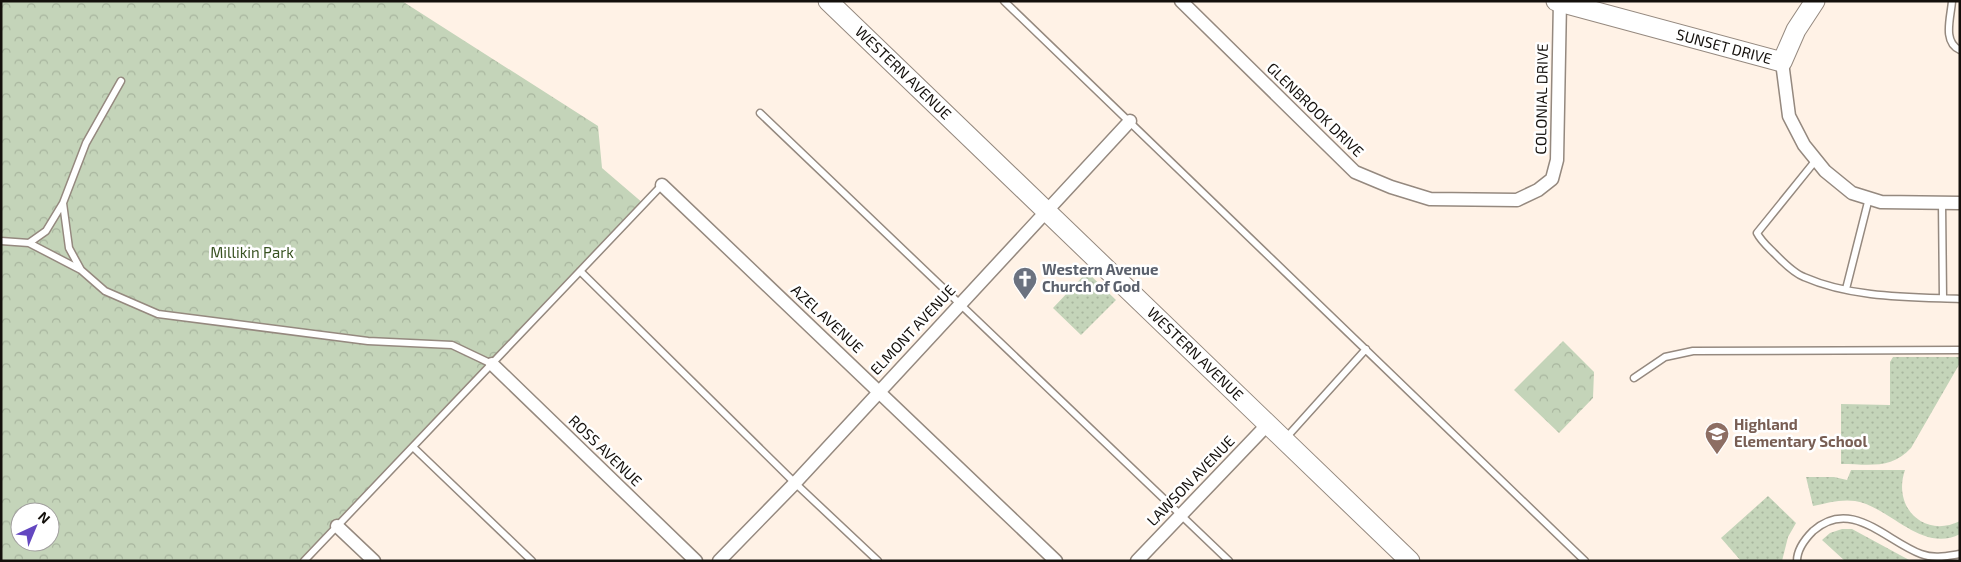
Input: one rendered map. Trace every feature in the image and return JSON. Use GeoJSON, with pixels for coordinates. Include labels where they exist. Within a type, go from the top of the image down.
{"type":"FeatureCollection","features":[{"type":"Feature","properties":{"kind":"street","name":"WESTERN AVENUE"},"geometry":{"type":"LineString","coordinates":[[828,1],[1410,561]]}},
{"type":"Feature","properties":{"kind":"street","name":"GLENBROOK DRIVE"},"geometry":{"type":"LineString","coordinates":[[1181,1],[1355,172],[1391,187],[1430,199],[1517,200],[1538,190]]}},
{"type":"Feature","properties":{"kind":"street"},"geometry":{"type":"LineString","coordinates":[[1782,62],[1796,30],[1815,1]]}},
{"type":"Feature","properties":{"kind":"street","name":"COLONIAL DRIVE"},"geometry":{"type":"LineString","coordinates":[[1538,190],[1552,179],[1557,160],[1559,2]]}},
{"type":"Feature","properties":{"kind":"street","name":"SUNSET DRIVE"},"geometry":{"type":"LineString","coordinates":[[1559,2],[1782,62],[1789,116],[1804,146],[1825,171],[1852,193],[1881,202],[1960,203]]}},
{"type":"Feature","properties":{"kind":"street","name":"ELMONT AVENUE"},"geometry":{"type":"LineString","coordinates":[[719,561],[795,483],[879,390],[1130,121]]}},
{"type":"Feature","properties":{"kind":"street","name":"AZEL AVENUE"},"geometry":{"type":"LineString","coordinates":[[662,185],[879,390],[1056,561]]}},
{"type":"Feature","properties":{"kind":"street","name":"ROSS AVENUE"},"geometry":{"type":"LineString","coordinates":[[492,364],[696,561]]}},
{"type":"Feature","properties":{"kind":"street","name":"LAWSON AVENUE"},"geometry":{"type":"LineString","coordinates":[[1137,561],[1268,424]]}},
{"type":"Feature","properties":{"kind":"street"},"geometry":{"type":"LineString","coordinates":[[338,526],[374,561]]}},
{"type":"Feature","properties":{"kind":"lane"},"geometry":{"type":"LineString","coordinates":[[1004,1],[1585,561]]}},
{"type":"Feature","properties":{"kind":"lane"},"geometry":{"type":"LineString","coordinates":[[1952,1],[1948,35],[1954,48],[1960,50]]}},
{"type":"Feature","properties":{"kind":"lane"},"geometry":{"type":"LineString","coordinates":[[29,243],[46,231],[63,203],[86,144],[121,81]]}},
{"type":"Feature","properties":{"kind":"lane"},"geometry":{"type":"LineString","coordinates":[[760,113],[1228,561]]}},
{"type":"Feature","properties":{"kind":"lane"},"geometry":{"type":"LineString","coordinates":[[1816,160],[1757,233],[1760,239],[1783,262],[1802,277],[1846,289],[1886,296],[1960,299]]}},
{"type":"Feature","properties":{"kind":"lane"},"geometry":{"type":"LineString","coordinates":[[304,561],[662,185]]}},
{"type":"Feature","properties":{"kind":"lane"},"geometry":{"type":"LineString","coordinates":[[1846,289],[1869,198]]}},
{"type":"Feature","properties":{"kind":"lane"},"geometry":{"type":"LineString","coordinates":[[63,203],[70,248],[81,270]]}},
{"type":"Feature","properties":{"kind":"lane"},"geometry":{"type":"LineString","coordinates":[[1942,203],[1943,298]]}},
{"type":"Feature","properties":{"kind":"lane"},"geometry":{"type":"LineString","coordinates":[[1,241],[29,243],[81,270],[105,291],[158,314],[368,341],[452,345],[492,364]]}},
{"type":"Feature","properties":{"kind":"lane"},"geometry":{"type":"LineString","coordinates":[[580,271],[795,483],[878,561]]}},
{"type":"Feature","properties":{"kind":"lane"},"geometry":{"type":"LineString","coordinates":[[1284,440],[1366,349]]}},
{"type":"Feature","properties":{"kind":"lane"},"geometry":{"type":"LineString","coordinates":[[1634,378],[1666,357],[1693,351],[1960,350]]}},
{"type":"Feature","properties":{"kind":"lane"},"geometry":{"type":"LineString","coordinates":[[412,447],[532,561]]}},
{"type":"Feature","properties":{"kind":"lane"},"geometry":{"type":"LineString","coordinates":[[1797,561],[1797,553],[1809,535],[1821,524],[1837,519],[1854,519],[1874,526],[1904,546],[1922,555],[1936,557],[1960,554]]}},
{"type":"Feature","properties":{"kind":"green space","name":"Millikin Park"},"geometry":{"type":"Polygon","coordinates":[[[1,1],[402,1],[598,126],[602,168],[644,204],[304,561],[1,561],[1,1]]]}},
{"type":"Feature","properties":{"kind":"green space"},"geometry":{"type":"Polygon","coordinates":[[[1087,272],[1116,300],[1081,335],[1053,308],[1087,272]]]}},
{"type":"Feature","properties":{"kind":"green space"},"geometry":{"type":"Polygon","coordinates":[[[1563,341],[1594,372],[1593,398],[1559,433],[1514,390],[1563,341]]]}},
{"type":"Feature","properties":{"kind":"green space"},"geometry":{"type":"Polygon","coordinates":[[[1893,357],[1960,357],[1960,363],[1911,448],[1903,455],[1887,463],[1870,465],[1841,464],[1841,404],[1890,405],[1890,362],[1893,357]]]}},
{"type":"Feature","properties":{"kind":"green space"},"geometry":{"type":"Polygon","coordinates":[[[1851,470],[1905,470],[1902,484],[1903,496],[1907,507],[1914,516],[1923,523],[1934,526],[1960,521],[1960,534],[1946,539],[1932,538],[1919,534],[1880,511],[1855,501],[1839,501],[1813,506],[1806,477],[1834,477],[1847,480],[1851,470]]]}},
{"type":"Feature","properties":{"kind":"green space"},"geometry":{"type":"Polygon","coordinates":[[[1768,496],[1796,523],[1788,537],[1782,561],[1741,561],[1721,538],[1768,496]]]}},
{"type":"Feature","properties":{"kind":"green space"},"geometry":{"type":"Polygon","coordinates":[[[1842,529],[1852,529],[1911,561],[1845,561],[1822,540],[1830,533],[1842,529]]]}},
{"type":"Feature","properties":{"kind":"place","name":"Western Avenue Church of God"},"geometry":{"type":"Point","coordinates":[1025,300]}},
{"type":"Feature","properties":{"kind":"place","name":"Highland Elementary School"},"geometry":{"type":"Point","coordinates":[1717,455]}}]}
